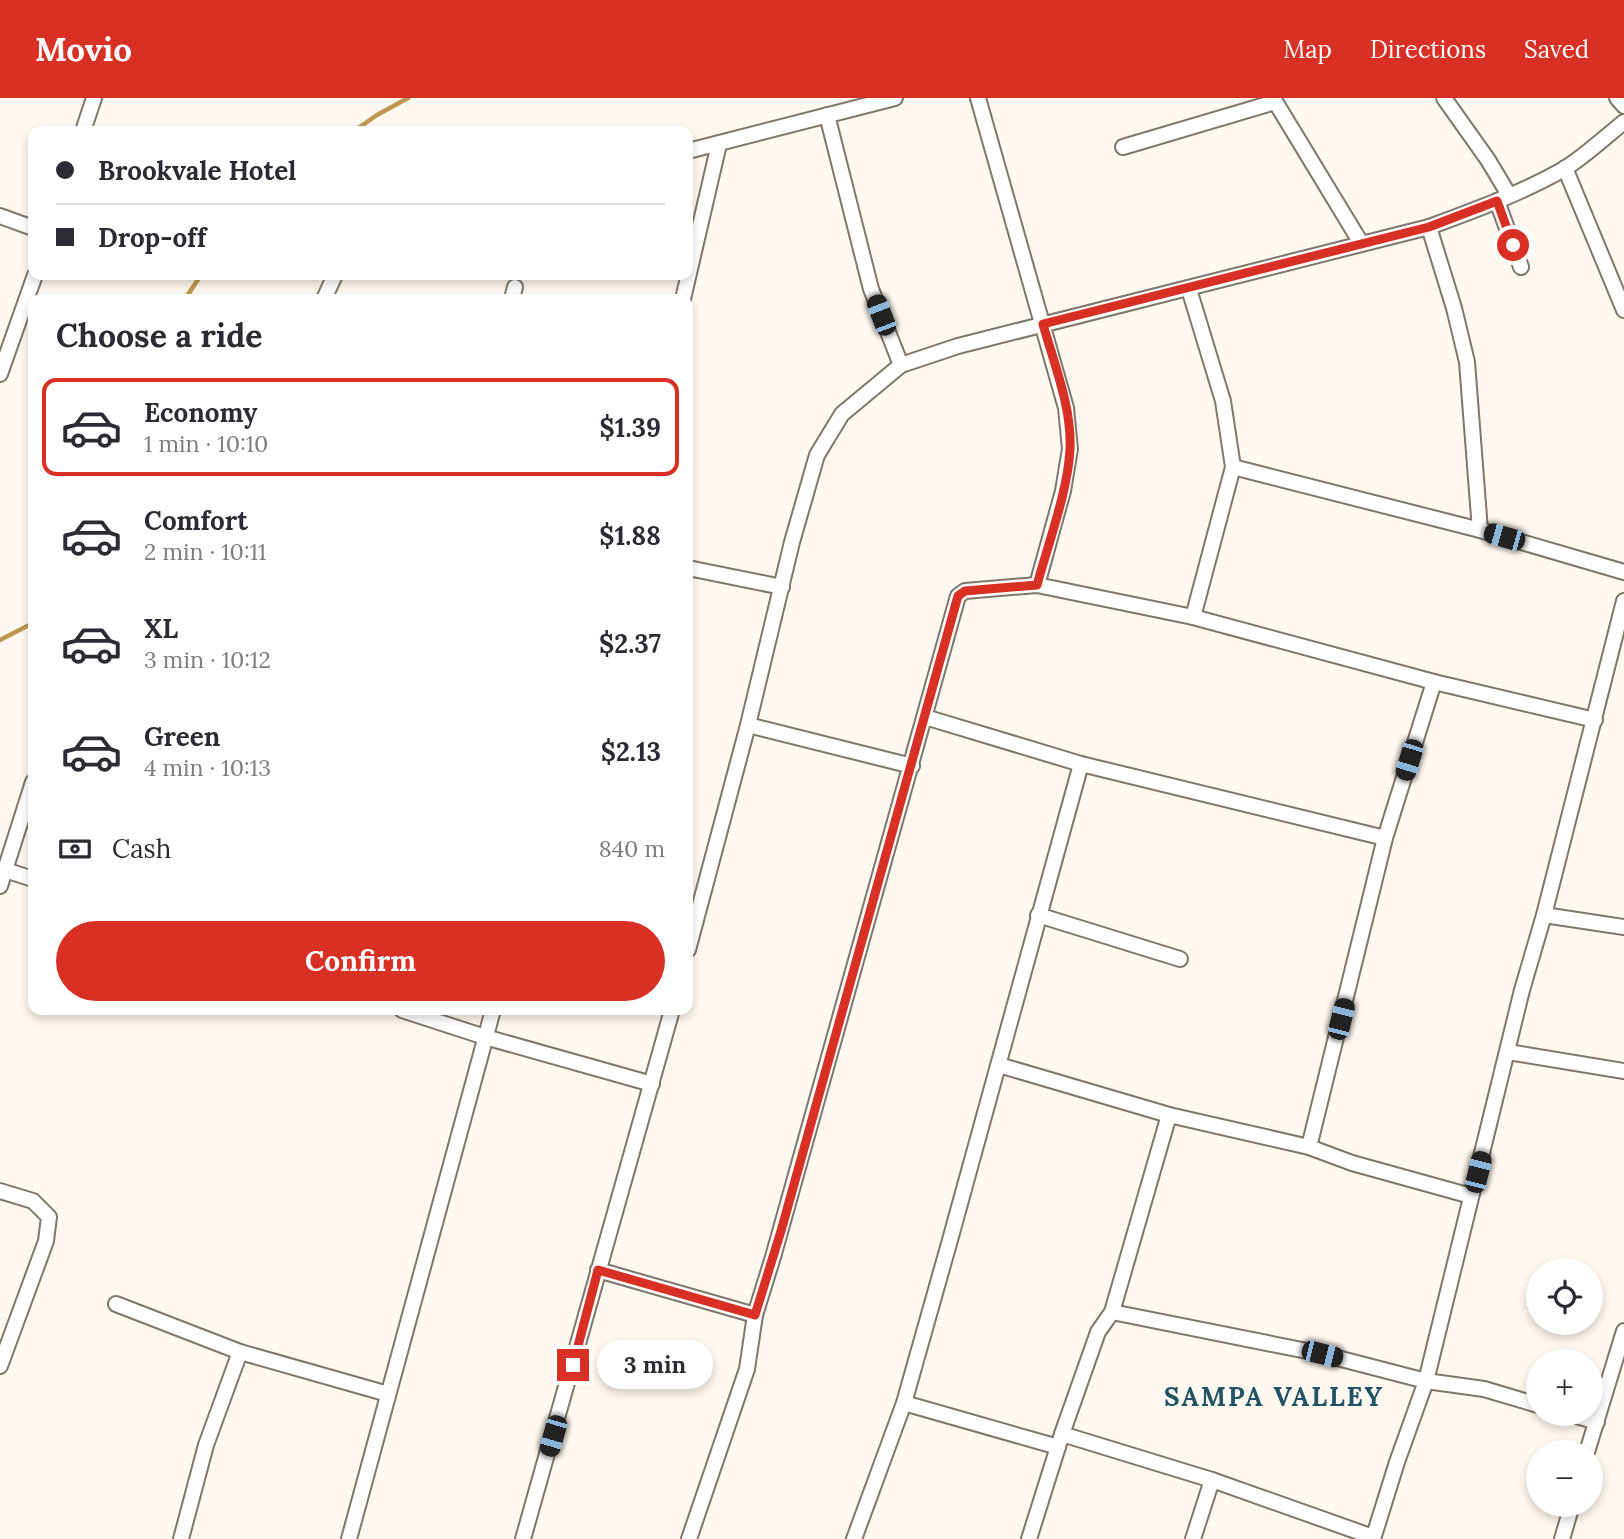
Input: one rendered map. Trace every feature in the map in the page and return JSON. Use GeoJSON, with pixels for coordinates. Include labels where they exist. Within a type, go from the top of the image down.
{"type":"FeatureCollection","features":[{"type":"Feature","properties":{"kind":"street"},"geometry":{"type":"LineString","coordinates":[[85,126],[94,98]]}},
{"type":"Feature","properties":{"kind":"street"},"geometry":{"type":"LineString","coordinates":[[693,150],[895,98]]}},
{"type":"Feature","properties":{"kind":"street"},"geometry":{"type":"LineString","coordinates":[[978,98],[1066,408],[1070,449],[1063,491],[1037,585]]}},
{"type":"Feature","properties":{"kind":"street"},"geometry":{"type":"LineString","coordinates":[[1444,98],[1488,160],[1503,198],[1521,267]]}},
{"type":"Feature","properties":{"kind":"street"},"geometry":{"type":"LineString","coordinates":[[1617,98],[1624,106]]}},
{"type":"Feature","properties":{"kind":"street"},"geometry":{"type":"LineString","coordinates":[[1123,147],[1274,100],[1361,243]]}},
{"type":"Feature","properties":{"kind":"street"},"geometry":{"type":"LineString","coordinates":[[827,114],[871,289],[901,365]]}},
{"type":"Feature","properties":{"kind":"street"},"geometry":{"type":"LineString","coordinates":[[693,931],[748,724],[792,542],[817,455],[842,414],[901,365],[958,346],[1429,227],[1503,198],[1565,168],[1624,122]]}},
{"type":"Feature","properties":{"kind":"street"},"geometry":{"type":"LineString","coordinates":[[693,256],[719,144]]}},
{"type":"Feature","properties":{"kind":"street"},"geometry":{"type":"LineString","coordinates":[[1565,168],[1624,310]]}},
{"type":"Feature","properties":{"kind":"street"},"geometry":{"type":"LineString","coordinates":[[0,216],[28,226]]}},
{"type":"Feature","properties":{"kind":"street"},"geometry":{"type":"LineString","coordinates":[[1429,227],[1454,308],[1467,362],[1480,530]]}},
{"type":"Feature","properties":{"kind":"street"},"geometry":{"type":"LineString","coordinates":[[1189,289],[1223,401],[1233,467],[1193,617]]}},
{"type":"Feature","properties":{"kind":"street"},"geometry":{"type":"LineString","coordinates":[[0,374],[28,295]]}},
{"type":"Feature","properties":{"kind":"street"},"geometry":{"type":"LineString","coordinates":[[1233,467],[1480,530],[1624,572]]}},
{"type":"Feature","properties":{"kind":"street"},"geometry":{"type":"LineString","coordinates":[[693,569],[782,587]]}},
{"type":"Feature","properties":{"kind":"street"},"geometry":{"type":"LineString","coordinates":[[689,1539],[747,1369],[755,1315],[958,596],[965,591],[1037,585],[1193,617],[1434,682],[1595,720]]}},
{"type":"Feature","properties":{"kind":"street"},"geometry":{"type":"LineString","coordinates":[[904,1403],[1212,1480],[1373,1538],[1426,1381],[1522,990],[1544,915],[1624,601]]}},
{"type":"Feature","properties":{"kind":"street"},"geometry":{"type":"LineString","coordinates":[[1309,1147],[1385,838],[1434,682]]}},
{"type":"Feature","properties":{"kind":"street"},"geometry":{"type":"LineString","coordinates":[[925,716],[1081,764],[1385,838]]}},
{"type":"Feature","properties":{"kind":"street"},"geometry":{"type":"LineString","coordinates":[[748,724],[912,766]]}},
{"type":"Feature","properties":{"kind":"street"},"geometry":{"type":"LineString","coordinates":[[854,1539],[904,1403],[1081,764]]}},
{"type":"Feature","properties":{"kind":"street"},"geometry":{"type":"LineString","coordinates":[[0,886],[28,798]]}},
{"type":"Feature","properties":{"kind":"street"},"geometry":{"type":"LineString","coordinates":[[5,870],[28,877]]}},
{"type":"Feature","properties":{"kind":"street"},"geometry":{"type":"LineString","coordinates":[[1038,915],[1180,959]]}},
{"type":"Feature","properties":{"kind":"street"},"geometry":{"type":"LineString","coordinates":[[1544,915],[1624,927]]}},
{"type":"Feature","properties":{"kind":"street"},"geometry":{"type":"LineString","coordinates":[[417,1015],[652,1084]]}},
{"type":"Feature","properties":{"kind":"street"},"geometry":{"type":"LineString","coordinates":[[349,1539],[492,1015]]}},
{"type":"Feature","properties":{"kind":"street"},"geometry":{"type":"LineString","coordinates":[[523,1539],[671,1015]]}},
{"type":"Feature","properties":{"kind":"street"},"geometry":{"type":"LineString","coordinates":[[1508,1052],[1624,1071]]}},
{"type":"Feature","properties":{"kind":"street"},"geometry":{"type":"LineString","coordinates":[[999,1065],[1169,1115],[1309,1147],[1352,1163],[1471,1196]]}},
{"type":"Feature","properties":{"kind":"street"},"geometry":{"type":"LineString","coordinates":[[1029,1539],[1098,1332],[1112,1312],[1169,1115]]}},
{"type":"Feature","properties":{"kind":"street"},"geometry":{"type":"LineString","coordinates":[[0,1191],[33,1200],[48,1217],[46,1241],[0,1366]]}},
{"type":"Feature","properties":{"kind":"street"},"geometry":{"type":"LineString","coordinates":[[598,1270],[755,1315]]}},
{"type":"Feature","properties":{"kind":"street"},"geometry":{"type":"LineString","coordinates":[[116,1304],[240,1352],[388,1394]]}},
{"type":"Feature","properties":{"kind":"street"},"geometry":{"type":"LineString","coordinates":[[1112,1312],[1322,1354],[1426,1381],[1484,1389],[1526,1401]]}},
{"type":"Feature","properties":{"kind":"street"},"geometry":{"type":"LineString","coordinates":[[1603,1402],[1624,1331]]}},
{"type":"Feature","properties":{"kind":"street"},"geometry":{"type":"LineString","coordinates":[[181,1539],[206,1445],[240,1352]]}},
{"type":"Feature","properties":{"kind":"street"},"geometry":{"type":"LineString","coordinates":[[1193,1539],[1212,1480]]}},
{"type":"Feature","properties":{"kind":"street"},"geometry":{"type":"LineString","coordinates":[[1562,1539],[1568,1517]]}},
{"type":"Feature","properties":{"kind":"waterway"},"geometry":{"type":"LineString","coordinates":[[361,126],[408,98]]}},
{"type":"Feature","properties":{"kind":"waterway"},"geometry":{"type":"LineString","coordinates":[[188,294],[198,280]]}},
{"type":"Feature","properties":{"kind":"waterway"},"geometry":{"type":"LineString","coordinates":[[0,640],[28,626]]}},
{"type":"Feature","properties":{"kind":"district","name":"SAMPA VALLEY"},"geometry":{"type":"Point","coordinates":[1274,1396]}},
{"type":"Feature","properties":{"kind":"route"},"geometry":{"type":"LineString","coordinates":[[573,1365],[598,1270],[755,1315],[781,1231],[958,596],[965,591],[1037,585],[1063,491],[1070,449],[1066,408],[1043,324],[1429,227],[1497,201],[1513,245]]}}]}
